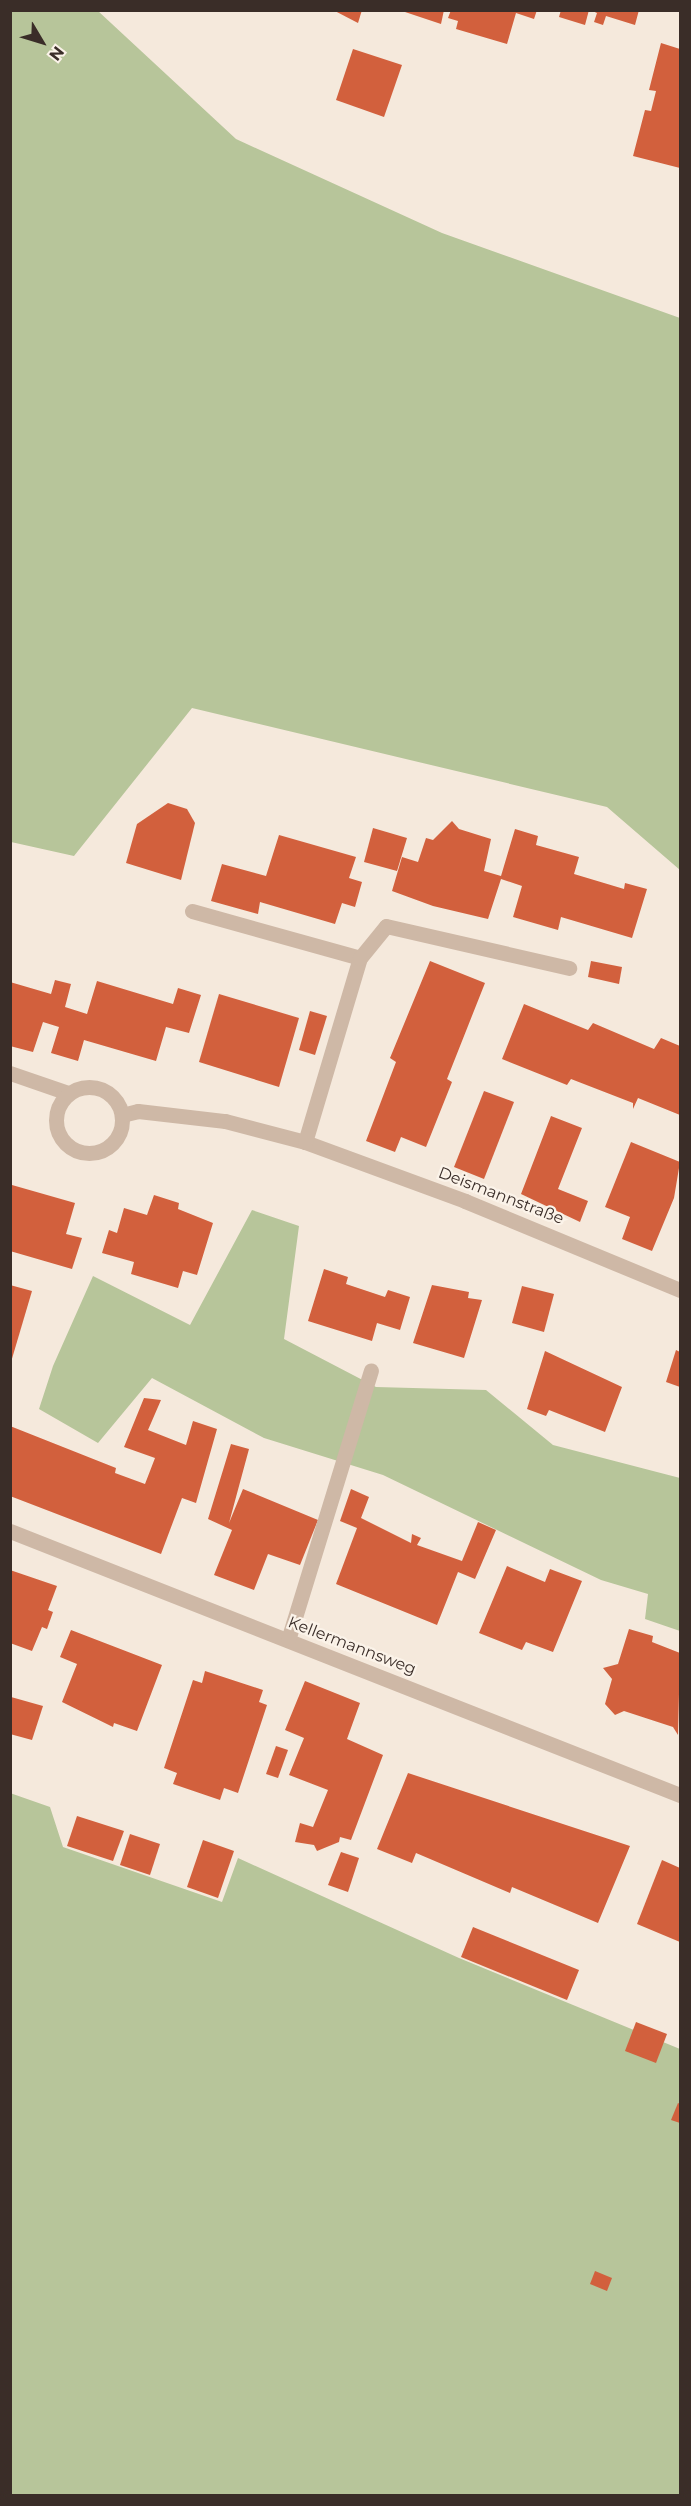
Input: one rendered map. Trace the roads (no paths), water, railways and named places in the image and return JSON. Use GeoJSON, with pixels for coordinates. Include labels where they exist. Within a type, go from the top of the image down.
{"type":"FeatureCollection","features":[{"type":"Feature","properties":{"kind":"street"},"geometry":{"type":"LineString","coordinates":[[192,911],[360,958]]}},
{"type":"Feature","properties":{"kind":"street"},"geometry":{"type":"LineString","coordinates":[[305,1142],[360,958],[386,927],[569,968]]}},
{"type":"Feature","properties":{"kind":"street"},"geometry":{"type":"LineString","coordinates":[[10,1073],[68,1093]]}},
{"type":"Feature","properties":{"kind":"street"},"geometry":{"type":"LineString","coordinates":[[84,1086],[101,1088],[115,1099],[122,1115],[120,1132],[109,1146],[93,1153],[76,1151],[62,1140],[55,1124],[57,1107],[68,1093],[84,1086]]}},
{"type":"Feature","properties":{"kind":"street","name":"Deismannstraße"},"geometry":{"type":"LineString","coordinates":[[122,1115],[138,1111],[225,1121],[305,1142],[487,1209],[681,1290]]}},
{"type":"Feature","properties":{"kind":"street"},"geometry":{"type":"LineString","coordinates":[[288,1641],[371,1370]]}},
{"type":"Feature","properties":{"kind":"street","name":"Kellermannsweg"},"geometry":{"type":"LineString","coordinates":[[10,1531],[681,1795]]}}]}
